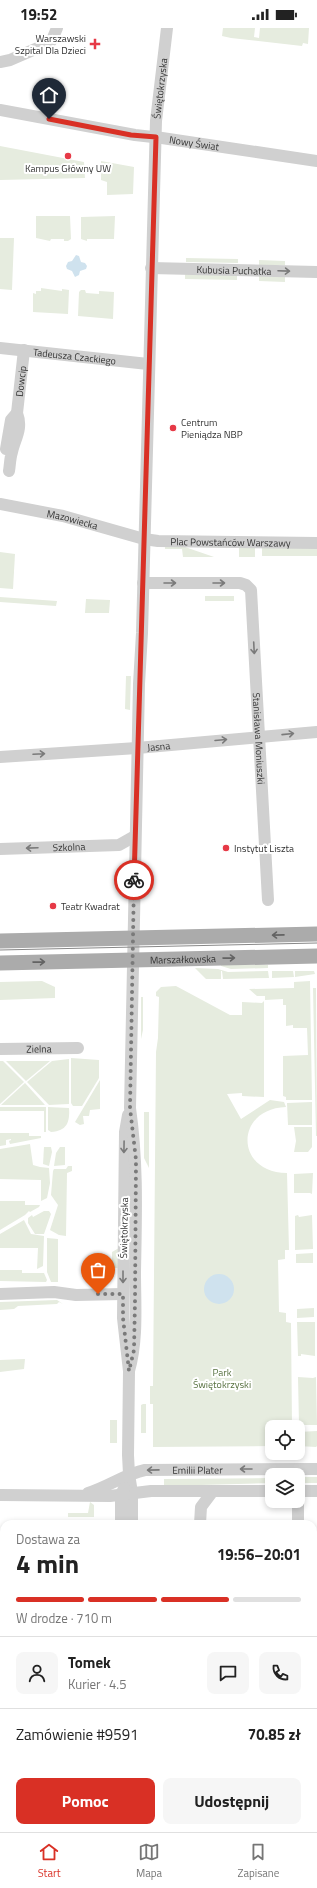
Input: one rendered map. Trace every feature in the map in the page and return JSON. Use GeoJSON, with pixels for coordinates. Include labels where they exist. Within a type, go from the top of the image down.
{"type":"FeatureCollection","features":[{"type":"Feature","properties":{"kind":"main road"},"geometry":{"type":"LineString","coordinates":[[0,941],[317,934]]}},
{"type":"Feature","properties":{"kind":"main road","name":"Marszałkowska"},"geometry":{"type":"LineString","coordinates":[[0,963],[317,956]]}},
{"type":"Feature","properties":{"kind":"street"},"geometry":{"type":"LineString","coordinates":[[0,62],[10,60],[47,44],[52,40],[57,28]]}},
{"type":"Feature","properties":{"kind":"street","name":"Świętokrzyska"},"geometry":{"type":"LineString","coordinates":[[129,1371],[134,1350],[136,1168],[135,1144],[130,1108],[137,748],[156,137],[167,28]]}},
{"type":"Feature","properties":{"kind":"street","name":"Nowy Świat"},"geometry":{"type":"LineString","coordinates":[[0,110],[131,135],[156,137],[317,161]]}},
{"type":"Feature","properties":{"kind":"street","name":"Kubusia Puchatka"},"geometry":{"type":"LineString","coordinates":[[151,268],[317,272]]}},
{"type":"Feature","properties":{"kind":"street","name":"Tadeusza Czackiego"},"geometry":{"type":"LineString","coordinates":[[0,348],[148,364]]}},
{"type":"Feature","properties":{"kind":"street","name":"Dowcip"},"geometry":{"type":"LineString","coordinates":[[9,471],[12,450],[17,442],[20,423],[17,413],[24,350]]}},
{"type":"Feature","properties":{"kind":"street","name":"Mazowiecka"},"geometry":{"type":"LineString","coordinates":[[0,504],[63,516],[144,539]]}},
{"type":"Feature","properties":{"kind":"street","name":"Plac Powstańców Warszawy"},"geometry":{"type":"LineString","coordinates":[[144,539],[158,541],[317,543]]}},
{"type":"Feature","properties":{"kind":"street","name":"Stanisława Moniuszki"},"geometry":{"type":"LineString","coordinates":[[143,583],[240,583],[246,585],[252,593],[268,900]]}},
{"type":"Feature","properties":{"kind":"street","name":"Jasna"},"geometry":{"type":"LineString","coordinates":[[0,756],[137,748],[317,732]]}},
{"type":"Feature","properties":{"kind":"street","name":"Szkolna"},"geometry":{"type":"LineString","coordinates":[[0,849],[119,845],[135,836]]}},
{"type":"Feature","properties":{"kind":"street","name":"Zielna"},"geometry":{"type":"LineString","coordinates":[[0,1049],[78,1048]]}},
{"type":"Feature","properties":{"kind":"street","name":"Świętokrzyska"},"geometry":{"type":"LineString","coordinates":[[122,1520],[129,1474],[129,1371],[123,1318],[123,1294],[125,1132],[130,1108]]}},
{"type":"Feature","properties":{"kind":"street"},"geometry":{"type":"LineString","coordinates":[[0,1294],[57,1292],[76,1295],[123,1294]]}},
{"type":"Feature","properties":{"kind":"street","name":"Emilii Plater"},"geometry":{"type":"LineString","coordinates":[[305,1470],[317,1469]]}},
{"type":"Feature","properties":{"kind":"street","name":"Emilii Plater"},"geometry":{"type":"LineString","coordinates":[[83,1494],[98,1490],[129,1474],[145,1470],[265,1472]]}},
{"type":"Feature","properties":{"kind":"street","name":"Emilii Plater"},"geometry":{"type":"LineString","coordinates":[[0,1495],[83,1494],[100,1496],[151,1491],[265,1491]]}},
{"type":"Feature","properties":{"kind":"street"},"geometry":{"type":"LineString","coordinates":[[200,1520],[201,1507],[213,1491]]}},
{"type":"Feature","properties":{"kind":"street"},"geometry":{"type":"LineString","coordinates":[[305,1491],[317,1491]]}},
{"type":"Feature","properties":{"kind":"street","name":"Świętokrzyska"},"geometry":{"type":"LineString","coordinates":[[127,1494],[131,1520]]}},
{"type":"Feature","properties":{"kind":"street"},"geometry":{"type":"LineString","coordinates":[[298,1508],[298,1520]]}},
{"type":"Feature","properties":{"kind":"green space"},"geometry":{"type":"Polygon","coordinates":[[[223,28],[255,28],[254,37],[259,38],[260,28],[309,28],[308,44],[303,43],[302,46],[231,38],[222,36],[223,28]]]}},
{"type":"Feature","properties":{"kind":"green space"},"geometry":{"type":"Polygon","coordinates":[[[0,146],[84,162],[85,178],[0,180],[0,146]]]}},
{"type":"Feature","properties":{"kind":"green space"},"geometry":{"type":"Polygon","coordinates":[[[101,161],[134,167],[133,194],[107,195],[107,182],[101,180],[101,161]]]}},
{"type":"Feature","properties":{"kind":"green space"},"geometry":{"type":"Polygon","coordinates":[[[36,216],[70,216],[71,239],[64,241],[64,239],[51,239],[50,241],[36,238],[36,216]]]}},
{"type":"Feature","properties":{"kind":"green space"},"geometry":{"type":"Polygon","coordinates":[[[115,216],[114,239],[87,239],[87,241],[81,239],[81,217],[115,216]]]}},
{"type":"Feature","properties":{"kind":"green space"},"geometry":{"type":"Polygon","coordinates":[[[0,238],[14,238],[12,290],[0,289],[0,238]]]}},
{"type":"Feature","properties":{"kind":"green space"},"geometry":{"type":"Polygon","coordinates":[[[186,258],[238,259],[238,263],[186,262],[186,258]]]}},
{"type":"Feature","properties":{"kind":"green space"},"geometry":{"type":"Polygon","coordinates":[[[259,260],[285,261],[285,265],[259,265],[259,260]]]}},
{"type":"Feature","properties":{"kind":"green space"},"geometry":{"type":"Polygon","coordinates":[[[185,274],[237,275],[237,280],[185,279],[185,274]]]}},
{"type":"Feature","properties":{"kind":"green space"},"geometry":{"type":"Polygon","coordinates":[[[259,276],[285,277],[285,282],[259,281],[259,276]]]}},
{"type":"Feature","properties":{"kind":"green space"},"geometry":{"type":"Polygon","coordinates":[[[41,288],[62,291],[62,289],[69,290],[68,314],[33,312],[33,293],[36,294],[36,291],[41,291],[41,288]]]}},
{"type":"Feature","properties":{"kind":"green space"},"geometry":{"type":"Polygon","coordinates":[[[81,290],[85,290],[86,293],[99,294],[99,291],[114,292],[113,319],[78,316],[79,292],[81,290]]]}},
{"type":"Feature","properties":{"kind":"green space"},"geometry":{"type":"Polygon","coordinates":[[[255,546],[255,557],[239,557],[239,548],[200,548],[255,546]]]}},
{"type":"Feature","properties":{"kind":"green space"},"geometry":{"type":"Polygon","coordinates":[[[262,546],[317,547],[317,556],[262,556],[262,546]]]}},
{"type":"Feature","properties":{"kind":"green space"},"geometry":{"type":"Polygon","coordinates":[[[165,547],[185,547],[214,557],[183,557],[182,549],[165,549],[165,547]]]}},
{"type":"Feature","properties":{"kind":"green space"},"geometry":{"type":"Polygon","coordinates":[[[0,552],[15,554],[13,589],[0,588],[0,552]]]}},
{"type":"Feature","properties":{"kind":"green space"},"geometry":{"type":"Polygon","coordinates":[[[205,596],[234,596],[234,601],[205,601],[205,596]]]}},
{"type":"Feature","properties":{"kind":"green space"},"geometry":{"type":"Polygon","coordinates":[[[0,597],[57,601],[56,606],[0,602],[0,597]]]}},
{"type":"Feature","properties":{"kind":"green space"},"geometry":{"type":"Polygon","coordinates":[[[86,599],[110,600],[109,613],[85,613],[86,599]]]}},
{"type":"Feature","properties":{"kind":"green space"},"geometry":{"type":"Polygon","coordinates":[[[126,676],[131,676],[130,710],[125,709],[126,676]]]}},
{"type":"Feature","properties":{"kind":"green space"},"geometry":{"type":"Polygon","coordinates":[[[221,964],[268,965],[268,968],[231,969],[221,966],[221,964]]]}},
{"type":"Feature","properties":{"kind":"green space"},"geometry":{"type":"Polygon","coordinates":[[[195,968],[218,969],[228,972],[268,971],[269,978],[223,979],[221,971],[221,979],[206,979],[195,968]]]}},
{"type":"Feature","properties":{"kind":"green space"},"geometry":{"type":"Polygon","coordinates":[[[272,971],[293,971],[294,977],[272,978],[272,971]]]}},
{"type":"Feature","properties":{"kind":"green space"},"geometry":{"type":"Polygon","coordinates":[[[295,971],[314,971],[315,974],[295,977],[295,971]]]}},
{"type":"Feature","properties":{"kind":"green space"},"geometry":{"type":"Polygon","coordinates":[[[42,981],[55,987],[55,998],[0,1000],[0,982],[42,981]]]}},
{"type":"Feature","properties":{"kind":"green space"},"geometry":{"type":"Polygon","coordinates":[[[310,981],[312,1100],[286,1100],[286,1097],[283,1096],[283,1056],[308,1055],[307,1028],[293,1028],[293,1025],[286,1026],[286,1005],[283,1005],[283,999],[265,1000],[265,996],[257,996],[249,989],[294,988],[294,982],[310,981]]]}},
{"type":"Feature","properties":{"kind":"green space","name":"Park Świętokrzyski"},"geometry":{"type":"Polygon","coordinates":[[[176,986],[230,1015],[242,1015],[242,1002],[262,1003],[264,1001],[264,1097],[242,1096],[242,1093],[227,1094],[241,1119],[270,1100],[284,1102],[286,1107],[269,1110],[257,1118],[250,1129],[248,1141],[250,1153],[258,1163],[270,1170],[287,1173],[289,1250],[285,1250],[285,1259],[278,1260],[279,1312],[286,1313],[286,1322],[291,1323],[292,1420],[265,1420],[265,1446],[153,1447],[153,1404],[150,1404],[150,1386],[153,1386],[156,1052],[158,1038],[159,997],[156,996],[156,992],[161,987],[176,986]]]}},
{"type":"Feature","properties":{"kind":"green space"},"geometry":{"type":"Polygon","coordinates":[[[313,988],[316,988],[317,1136],[316,1136],[313,988]]]}},
{"type":"Feature","properties":{"kind":"green space"},"geometry":{"type":"Polygon","coordinates":[[[141,997],[143,997],[143,1030],[141,1039],[141,997]]]}},
{"type":"Feature","properties":{"kind":"green space"},"geometry":{"type":"Polygon","coordinates":[[[71,1058],[99,1060],[99,1078],[82,1106],[73,1106],[71,1103],[71,1058]]]}},
{"type":"Feature","properties":{"kind":"green space"},"geometry":{"type":"Polygon","coordinates":[[[69,1059],[69,1104],[49,1105],[27,1082],[52,1061],[69,1059]]]}},
{"type":"Feature","properties":{"kind":"green space"},"geometry":{"type":"Polygon","coordinates":[[[0,1061],[3,1061],[24,1082],[0,1104],[0,1061]]]}},
{"type":"Feature","properties":{"kind":"green space"},"geometry":{"type":"Polygon","coordinates":[[[6,1061],[50,1061],[26,1081],[6,1061]]]}},
{"type":"Feature","properties":{"kind":"green space"},"geometry":{"type":"Polygon","coordinates":[[[100,1080],[100,1109],[90,1110],[89,1116],[83,1116],[84,1124],[80,1125],[75,1122],[100,1080]]]}},
{"type":"Feature","properties":{"kind":"green space"},"geometry":{"type":"Polygon","coordinates":[[[25,1083],[45,1105],[1,1105],[25,1083]]]}},
{"type":"Feature","properties":{"kind":"green space"},"geometry":{"type":"Polygon","coordinates":[[[312,1102],[312,1125],[288,1125],[287,1103],[312,1102]]]}},
{"type":"Feature","properties":{"kind":"green space"},"geometry":{"type":"Polygon","coordinates":[[[0,1107],[46,1107],[46,1132],[44,1132],[44,1111],[0,1111],[0,1107]]]}},
{"type":"Feature","properties":{"kind":"green space"},"geometry":{"type":"Polygon","coordinates":[[[48,1107],[69,1108],[68,1121],[61,1130],[51,1132],[48,1130],[48,1107]]]}},
{"type":"Feature","properties":{"kind":"green space"},"geometry":{"type":"Polygon","coordinates":[[[144,1112],[149,1112],[149,1168],[144,1158],[144,1112]]]}},
{"type":"Feature","properties":{"kind":"green space"},"geometry":{"type":"Polygon","coordinates":[[[294,1127],[312,1127],[312,1147],[308,1152],[294,1152],[296,1141],[294,1127]]]}},
{"type":"Feature","properties":{"kind":"green space"},"geometry":{"type":"Polygon","coordinates":[[[0,1133],[29,1133],[29,1136],[41,1136],[41,1138],[10,1144],[9,1141],[11,1139],[6,1140],[6,1145],[0,1146],[0,1133]]]}},
{"type":"Feature","properties":{"kind":"green space"},"geometry":{"type":"Polygon","coordinates":[[[30,1144],[33,1165],[49,1168],[50,1183],[47,1198],[41,1201],[41,1180],[0,1179],[0,1149],[30,1144]]]}},
{"type":"Feature","properties":{"kind":"green space"},"geometry":{"type":"Polygon","coordinates":[[[44,1147],[51,1147],[52,1152],[49,1166],[43,1164],[44,1147]]]}},
{"type":"Feature","properties":{"kind":"green space"},"geometry":{"type":"Polygon","coordinates":[[[60,1147],[65,1147],[65,1165],[54,1166],[56,1153],[60,1147]]]}},
{"type":"Feature","properties":{"kind":"green space"},"geometry":{"type":"Polygon","coordinates":[[[68,1166],[72,1166],[72,1171],[67,1173],[66,1236],[59,1235],[50,1230],[58,1205],[51,1195],[54,1169],[66,1169],[68,1166]]]}},
{"type":"Feature","properties":{"kind":"green space"},"geometry":{"type":"Polygon","coordinates":[[[313,1173],[312,1194],[294,1193],[294,1174],[313,1173]]]}},
{"type":"Feature","properties":{"kind":"green space"},"geometry":{"type":"Polygon","coordinates":[[[0,1201],[25,1201],[25,1205],[40,1205],[0,1230],[0,1201]]]}},
{"type":"Feature","properties":{"kind":"green space"},"geometry":{"type":"Polygon","coordinates":[[[44,1211],[49,1211],[51,1214],[44,1234],[35,1234],[28,1223],[28,1218],[44,1211]]]}},
{"type":"Feature","properties":{"kind":"green space"},"geometry":{"type":"Polygon","coordinates":[[[298,1215],[299,1217],[312,1215],[313,1249],[295,1250],[295,1216],[298,1215]]]}},
{"type":"Feature","properties":{"kind":"green space"},"geometry":{"type":"Polygon","coordinates":[[[24,1220],[31,1234],[44,1236],[43,1266],[37,1269],[38,1248],[0,1248],[0,1234],[24,1220]]]}},
{"type":"Feature","properties":{"kind":"green space"},"geometry":{"type":"Polygon","coordinates":[[[47,1238],[58,1239],[58,1282],[51,1282],[47,1272],[47,1238]]]}},
{"type":"Feature","properties":{"kind":"green space"},"geometry":{"type":"Polygon","coordinates":[[[119,1248],[119,1268],[112,1268],[112,1252],[119,1248]]]}},
{"type":"Feature","properties":{"kind":"green space"},"geometry":{"type":"Polygon","coordinates":[[[313,1253],[313,1263],[296,1263],[296,1254],[313,1253]]]}},
{"type":"Feature","properties":{"kind":"green space"},"geometry":{"type":"Polygon","coordinates":[[[0,1270],[22,1270],[22,1273],[44,1273],[47,1280],[46,1282],[0,1281],[0,1270]]]}},
{"type":"Feature","properties":{"kind":"green space"},"geometry":{"type":"Polygon","coordinates":[[[57,1300],[63,1304],[59,1302],[57,1304],[18,1306],[14,1309],[0,1310],[0,1302],[57,1300]]]}},
{"type":"Feature","properties":{"kind":"green space"},"geometry":{"type":"Polygon","coordinates":[[[314,1308],[314,1317],[297,1318],[297,1309],[314,1308]]]}},
{"type":"Feature","properties":{"kind":"green space"},"geometry":{"type":"Polygon","coordinates":[[[297,1322],[315,1322],[315,1356],[301,1354],[301,1356],[298,1356],[297,1322]]]}},
{"type":"Feature","properties":{"kind":"green space"},"geometry":{"type":"Polygon","coordinates":[[[25,1359],[24,1369],[0,1372],[0,1360],[25,1359]]]}},
{"type":"Feature","properties":{"kind":"green space"},"geometry":{"type":"Polygon","coordinates":[[[298,1377],[316,1377],[317,1425],[305,1425],[305,1420],[299,1420],[298,1377]]]}},
{"type":"Feature","properties":{"kind":"green space"},"geometry":{"type":"Polygon","coordinates":[[[146,1404],[146,1433],[141,1433],[141,1405],[146,1404]]]}},
{"type":"Feature","properties":{"kind":"green space"},"geometry":{"type":"Polygon","coordinates":[[[110,1420],[117,1420],[117,1443],[110,1443],[110,1420]]]}},
{"type":"Feature","properties":{"kind":"green space"},"geometry":{"type":"Polygon","coordinates":[[[317,1431],[316,1447],[305,1446],[305,1432],[317,1431]]]}},
{"type":"Feature","properties":{"kind":"green space"},"geometry":{"type":"Polygon","coordinates":[[[305,1477],[317,1477],[317,1483],[305,1483],[305,1477]]]}},
{"type":"Feature","properties":{"kind":"green space"},"geometry":{"type":"Polygon","coordinates":[[[265,1478],[265,1483],[164,1486],[164,1479],[265,1478]]]}},
{"type":"Feature","properties":{"kind":"green space"},"geometry":{"type":"Polygon","coordinates":[[[90,1502],[94,1505],[94,1517],[68,1517],[68,1513],[88,1513],[90,1502]]]}},
{"type":"Feature","properties":{"kind":"water"},"geometry":{"type":"Polygon","coordinates":[[[76,255],[79,256],[81,262],[85,263],[87,266],[86,269],[80,271],[79,275],[75,277],[72,271],[67,269],[66,266],[68,262],[72,261],[76,255]]]}},
{"type":"Feature","properties":{"kind":"water"},"geometry":{"type":"Polygon","coordinates":[[[219,1274],[230,1278],[234,1289],[230,1300],[219,1304],[208,1300],[204,1289],[208,1278],[219,1274]]]}},
{"type":"Feature","properties":{"kind":"tram line"},"geometry":{"type":"LineString","coordinates":[[0,950],[317,943]]}},
{"type":"Feature","properties":{"kind":"way so far"},"geometry":{"type":"LineString","coordinates":[[98,1294],[123,1294],[123,1318],[129,1371],[134,1355],[135,1301],[136,1160],[130,1108],[134,880]]}},
{"type":"Feature","properties":{"kind":"place","name":"Warszawski Szpital Dla Dzieci"},"geometry":{"type":"Point","coordinates":[95,44]}},
{"type":"Feature","properties":{"kind":"place","name":"Kampus Główny UW"},"geometry":{"type":"Point","coordinates":[68,156]}},
{"type":"Feature","properties":{"kind":"place","name":"Centrum Pieniądza NBP"},"geometry":{"type":"Point","coordinates":[173,428]}},
{"type":"Feature","properties":{"kind":"place","name":"Instytut Liszta"},"geometry":{"type":"Point","coordinates":[226,848]}},
{"type":"Feature","properties":{"kind":"place","name":"Teatr Kwadrat"},"geometry":{"type":"Point","coordinates":[53,906]}},
{"type":"Feature","properties":{"kind":"route"},"geometry":{"type":"LineString","coordinates":[[49,119],[131,135],[156,137],[151,252],[142,633],[139,684],[134,880]]}}]}
